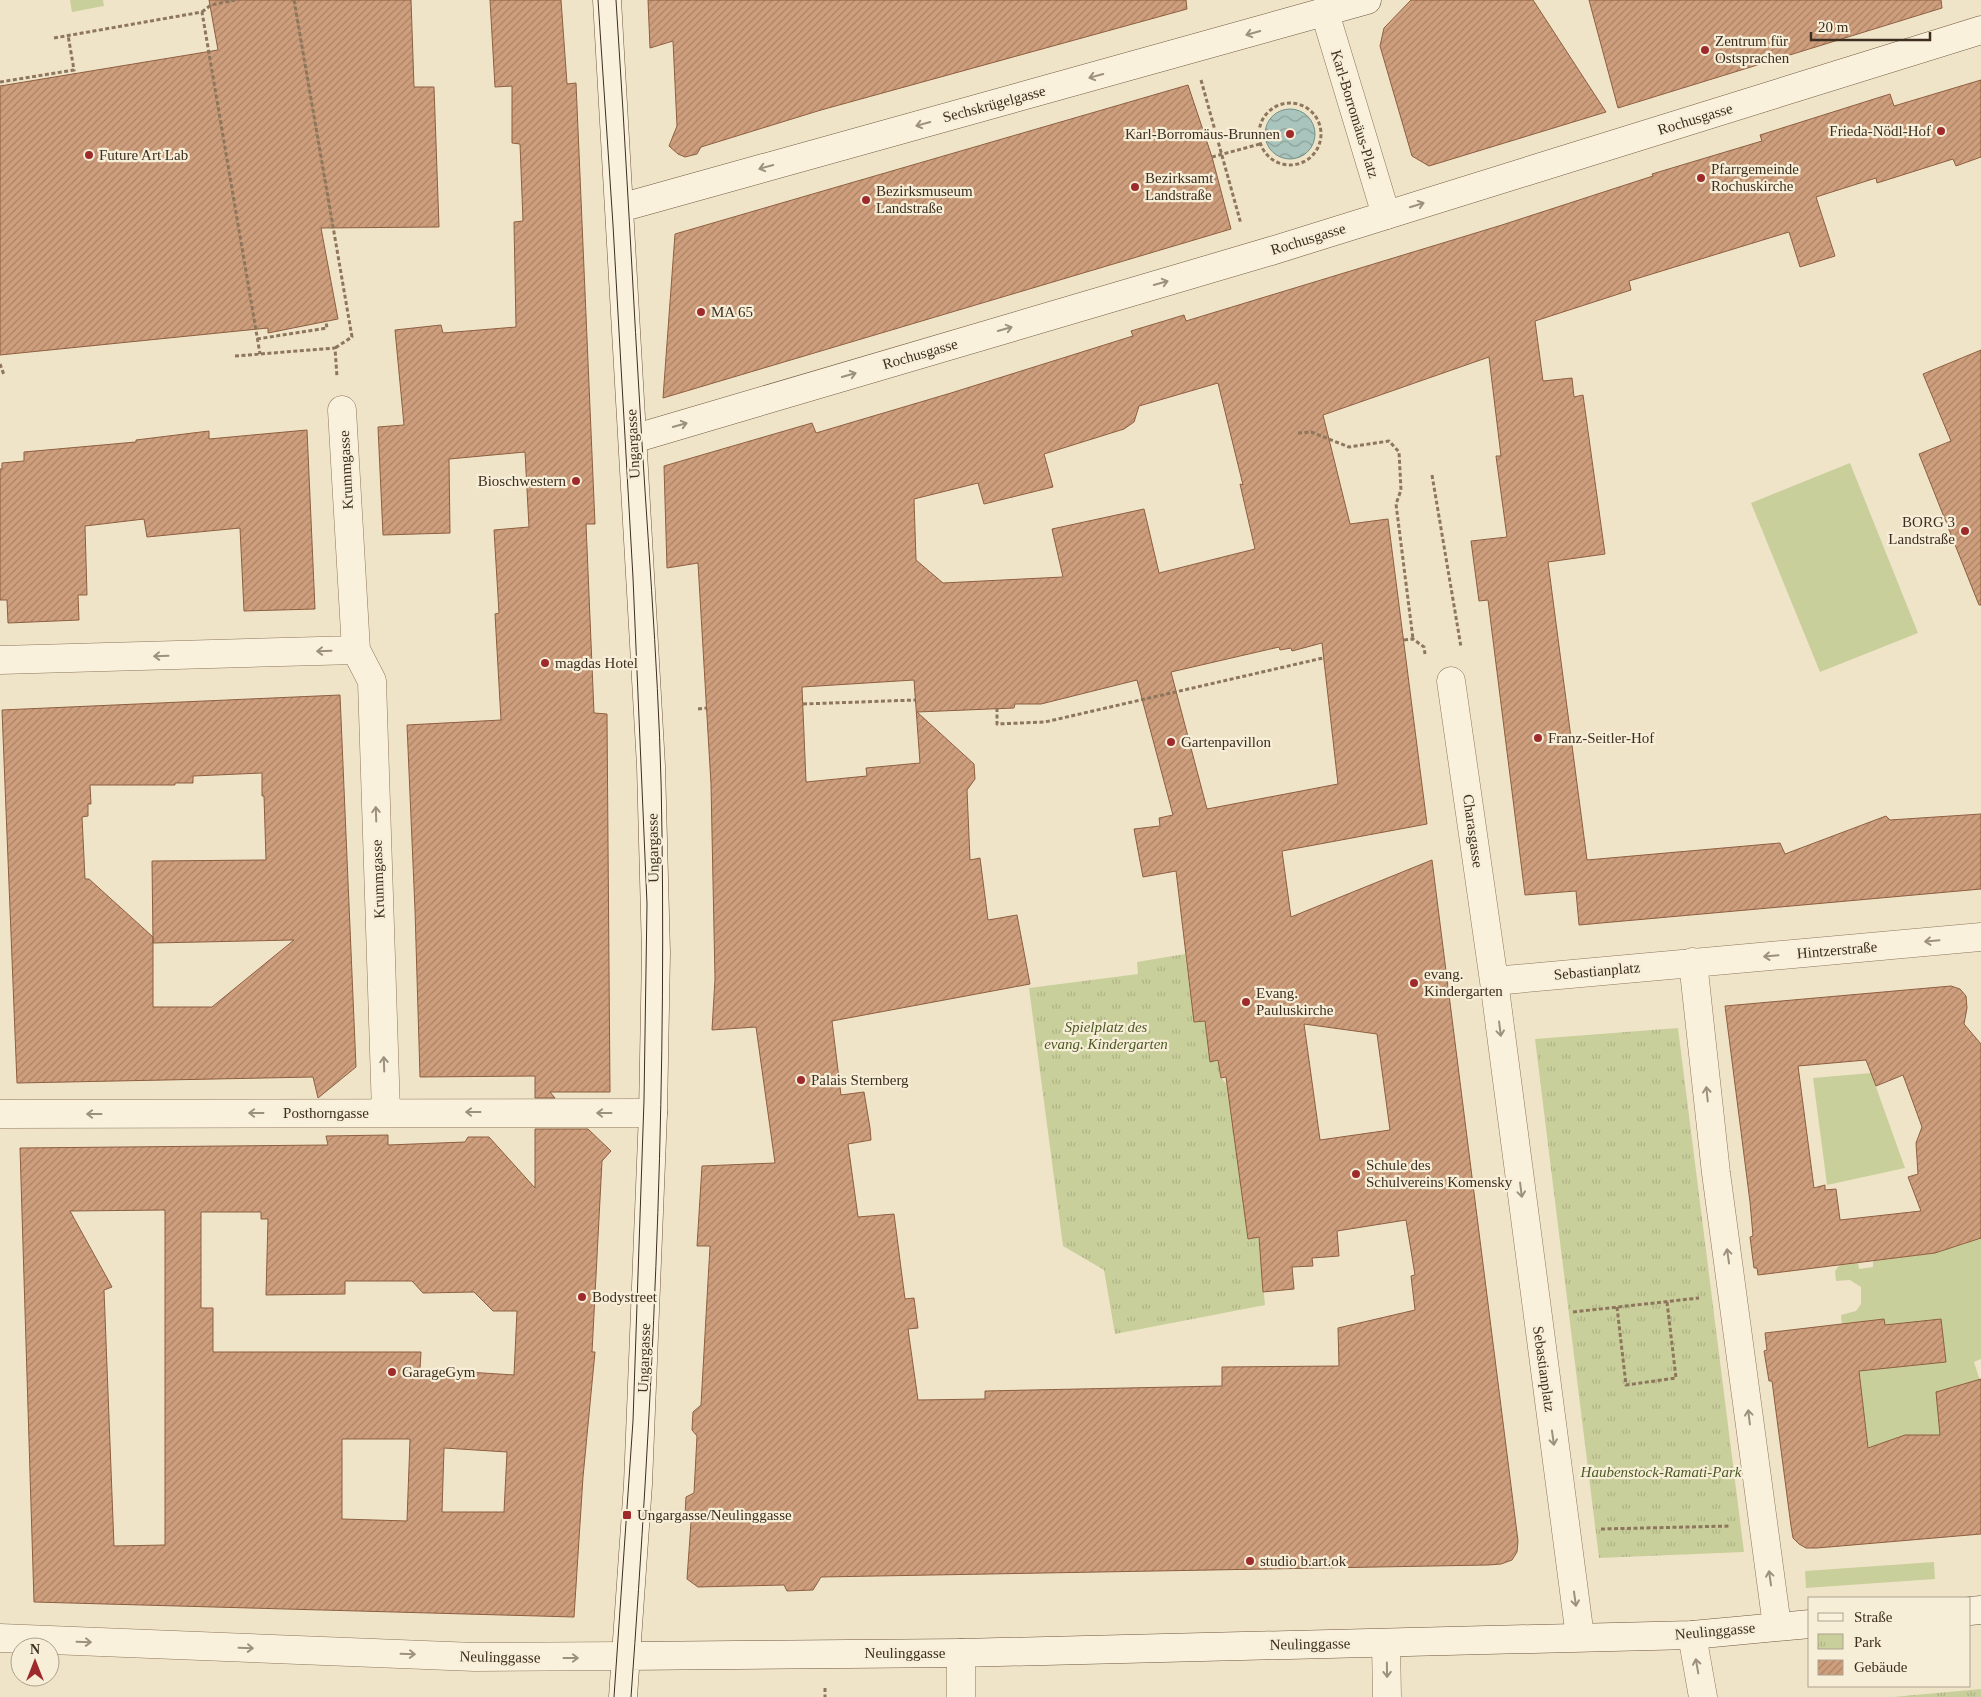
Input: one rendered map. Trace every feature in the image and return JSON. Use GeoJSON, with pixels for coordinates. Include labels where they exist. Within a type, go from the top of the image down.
{"type":"FeatureCollection","features":[{"type":"Feature","properties":{"kind":"street","name":"Ungargasse"},"geometry":{"type":"LineString","coordinates":[[607,0],[652,785],[656,953],[653,1113],[639,1474],[623,1697]]}},
{"type":"Feature","properties":{"kind":"street","name":"Sechskrügelgasse"},"geometry":{"type":"LineString","coordinates":[[620,208],[1367,0]]}},
{"type":"Feature","properties":{"kind":"street","name":"Karl-Borromäus-Platz"},"geometry":{"type":"LineString","coordinates":[[1325,13],[1386,215]]}},
{"type":"Feature","properties":{"kind":"street","name":"Rochusgasse"},"geometry":{"type":"LineString","coordinates":[[633,439],[1271,251],[1981,30]]}},
{"type":"Feature","properties":{"kind":"street","name":"Krummgasse"},"geometry":{"type":"LineString","coordinates":[[342,410],[356,650],[372,681],[386,1112]]}},
{"type":"Feature","properties":{"kind":"street"},"geometry":{"type":"LineString","coordinates":[[0,660],[356,650]]}},
{"type":"Feature","properties":{"kind":"street","name":"Charasgasse"},"geometry":{"type":"LineString","coordinates":[[1451,681],[1494,981]]}},
{"type":"Feature","properties":{"kind":"street","name":"Hintzerstraße"},"geometry":{"type":"LineString","coordinates":[[1693,962],[1981,937]]}},
{"type":"Feature","properties":{"kind":"street"},"geometry":{"type":"LineString","coordinates":[[1693,962],[1716,1174],[1777,1626]]}},
{"type":"Feature","properties":{"kind":"street","name":"Sebastianplatz"},"geometry":{"type":"LineString","coordinates":[[1580,1637],[1494,981],[1693,962]]}},
{"type":"Feature","properties":{"kind":"street","name":"Posthorngasse"},"geometry":{"type":"LineString","coordinates":[[0,1114],[653,1113]]}},
{"type":"Feature","properties":{"kind":"street","name":"Neulinggasse"},"geometry":{"type":"LineString","coordinates":[[0,1638],[475,1657],[626,1656],[961,1653],[1692,1635],[1808,1624]]}},
{"type":"Feature","properties":{"kind":"street"},"geometry":{"type":"LineString","coordinates":[[1692,1635],[1703,1697]]}},
{"type":"Feature","properties":{"kind":"street"},"geometry":{"type":"LineString","coordinates":[[1386,1642],[1387,1697]]}},
{"type":"Feature","properties":{"kind":"street"},"geometry":{"type":"LineString","coordinates":[[961,1653],[961,1697]]}},
{"type":"Feature","properties":{"kind":"path"},"geometry":{"type":"LineString","coordinates":[[54,38],[202,12],[211,5],[235,0]]}},
{"type":"Feature","properties":{"kind":"path"},"geometry":{"type":"LineString","coordinates":[[236,356],[335,348],[352,337],[294,0]]}},
{"type":"Feature","properties":{"kind":"path"},"geometry":{"type":"LineString","coordinates":[[202,12],[260,354]]}},
{"type":"Feature","properties":{"kind":"path"},"geometry":{"type":"LineString","coordinates":[[0,82],[74,70],[68,35]]}},
{"type":"Feature","properties":{"kind":"path"},"geometry":{"type":"LineString","coordinates":[[1200,78],[1244,231]]}},
{"type":"Feature","properties":{"kind":"path"},"geometry":{"type":"LineString","coordinates":[[1289,102],[1307,108],[1315,114],[1320,122],[1322,132],[1321,143],[1316,152],[1301,164],[1290,166],[1280,164],[1264,153],[1260,144],[1260,125],[1264,116],[1280,104],[1289,102]]}},
{"type":"Feature","properties":{"kind":"path"},"geometry":{"type":"LineString","coordinates":[[1212,157],[1260,144]]}},
{"type":"Feature","properties":{"kind":"path"},"geometry":{"type":"LineString","coordinates":[[258,339],[327,328],[326,322]]}},
{"type":"Feature","properties":{"kind":"path"},"geometry":{"type":"LineString","coordinates":[[335,348],[342,410]]}},
{"type":"Feature","properties":{"kind":"path"},"geometry":{"type":"LineString","coordinates":[[0,364],[4,376]]}},
{"type":"Feature","properties":{"kind":"path"},"geometry":{"type":"LineString","coordinates":[[1298,433],[1311,432],[1350,446],[1389,441],[1399,452],[1401,490],[1396,504],[1413,639]]}},
{"type":"Feature","properties":{"kind":"path"},"geometry":{"type":"LineString","coordinates":[[1432,476],[1461,646]]}},
{"type":"Feature","properties":{"kind":"path"},"geometry":{"type":"LineString","coordinates":[[1404,640],[1413,639],[1424,647],[1425,654]]}},
{"type":"Feature","properties":{"kind":"path"},"geometry":{"type":"LineString","coordinates":[[997,708],[997,724],[1045,722],[1323,658]]}},
{"type":"Feature","properties":{"kind":"path"},"geometry":{"type":"LineString","coordinates":[[803,704],[915,700]]}},
{"type":"Feature","properties":{"kind":"path"},"geometry":{"type":"LineString","coordinates":[[698,709],[706,708]]}},
{"type":"Feature","properties":{"kind":"path"},"geometry":{"type":"LineString","coordinates":[[1573,1312],[1708,1297]]}},
{"type":"Feature","properties":{"kind":"path"},"geometry":{"type":"LineString","coordinates":[[1617,1307],[1626,1385],[1676,1378],[1667,1302]]}},
{"type":"Feature","properties":{"kind":"path"},"geometry":{"type":"LineString","coordinates":[[1601,1529],[1736,1525]]}},
{"type":"Feature","properties":{"kind":"green space"},"geometry":{"type":"Polygon","coordinates":[[[70,0],[103,0],[104,6],[72,12],[70,0]]]}},
{"type":"Feature","properties":{"kind":"green space"},"geometry":{"type":"Polygon","coordinates":[[[1850,463],[1918,633],[1820,672],[1751,503],[1850,463]]]}},
{"type":"Feature","properties":{"kind":"green space","name":"Spielplatz des evang. Kindergarten"},"geometry":{"type":"Polygon","coordinates":[[[1185,954],[1194,1022],[1205,1021],[1210,1062],[1218,1060],[1221,1078],[1255,1114],[1232,1118],[1248,1238],[1259,1237],[1265,1305],[1115,1334],[1104,1270],[1063,1246],[1029,988],[1138,974],[1137,962],[1185,954]]]}},
{"type":"Feature","properties":{"kind":"green space","name":"Haubenstock-Ramati-Park"},"geometry":{"type":"Polygon","coordinates":[[[1678,1028],[1744,1552],[1599,1558],[1535,1039],[1678,1028]]]}},
{"type":"Feature","properties":{"kind":"green space"},"geometry":{"type":"Polygon","coordinates":[[[1871,1073],[1905,1168],[1827,1185],[1813,1078],[1871,1073]]]}},
{"type":"Feature","properties":{"kind":"green space"},"geometry":{"type":"Polygon","coordinates":[[[1981,1238],[1981,1359],[1974,1362],[1981,1384],[1941,1449],[1917,1437],[1905,1435],[1897,1437],[1894,1443],[1869,1453],[1858,1371],[1915,1365],[1885,1325],[1884,1319],[1867,1321],[1868,1327],[1842,1325],[1841,1315],[1856,1311],[1861,1304],[1861,1287],[1850,1280],[1836,1281],[1835,1271],[1840,1264],[1858,1262],[1859,1269],[1873,1267],[1873,1261],[1936,1253],[1981,1238]]]}},
{"type":"Feature","properties":{"kind":"green space"},"geometry":{"type":"Polygon","coordinates":[[[1934,1562],[1935,1579],[1806,1588],[1805,1571],[1934,1562]]]}},
{"type":"Feature","properties":{"kind":"green space"},"geometry":{"type":"Polygon","coordinates":[[[1981,1689],[1981,1697],[1893,1697],[1981,1689]]]}},
{"type":"Feature","properties":{"kind":"water","name":"Karl-Borromäus-Brunnen"},"geometry":{"type":"Polygon","coordinates":[[[1290,109],[1308,116],[1315,134],[1308,152],[1290,159],[1272,152],[1265,134],[1272,116],[1290,109]]]}},
{"type":"Feature","properties":{"kind":"building"},"geometry":{"type":"Polygon","coordinates":[[[209,0],[411,0],[414,87],[434,87],[439,227],[321,228],[338,319],[268,333],[268,328],[0,355],[0,86],[218,50],[209,0]]]}},
{"type":"Feature","properties":{"kind":"building"},"geometry":{"type":"Polygon","coordinates":[[[490,0],[561,0],[567,84],[576,83],[595,524],[586,524],[594,713],[607,714],[610,1092],[550,1092],[555,1098],[535,1098],[535,1076],[420,1077],[407,725],[501,720],[495,614],[499,613],[494,530],[529,527],[525,452],[449,459],[450,533],[383,535],[378,427],[404,425],[395,330],[441,325],[443,333],[516,327],[514,222],[523,221],[520,144],[512,143],[512,86],[495,87],[490,0]]]}},
{"type":"Feature","properties":{"kind":"building"},"geometry":{"type":"Polygon","coordinates":[[[648,0],[1186,0],[1187,9],[821,110],[701,147],[697,154],[685,157],[669,146],[677,126],[673,41],[650,48],[648,0]]]}},
{"type":"Feature","properties":{"kind":"building"},"geometry":{"type":"Polygon","coordinates":[[[1411,0],[1533,0],[1606,112],[1429,166],[1412,156],[1380,46],[1384,28],[1411,0]]]}},
{"type":"Feature","properties":{"kind":"building"},"geometry":{"type":"Polygon","coordinates":[[[1589,0],[1941,0],[1942,8],[1618,108],[1589,0]]]}},
{"type":"Feature","properties":{"kind":"building"},"geometry":{"type":"Polygon","coordinates":[[[1981,80],[1981,157],[1956,166],[1953,159],[1877,183],[1876,178],[1816,197],[1835,256],[1800,267],[1789,232],[1629,281],[1631,290],[1535,321],[1543,381],[1572,378],[1574,397],[1583,395],[1605,554],[1548,562],[1587,860],[1780,843],[1785,854],[1886,816],[1890,820],[1981,814],[1981,889],[1579,925],[1576,891],[1525,895],[1488,600],[1479,601],[1471,541],[1507,537],[1496,456],[1501,456],[1489,357],[1323,415],[1350,524],[1388,519],[1427,824],[1282,851],[1291,917],[1432,860],[1518,1541],[1517,1552],[1512,1560],[1501,1564],[1488,1565],[821,1577],[813,1590],[787,1591],[784,1585],[698,1587],[687,1579],[691,1522],[685,1515],[686,1497],[694,1493],[697,1436],[692,1430],[693,1412],[701,1405],[710,1246],[697,1246],[702,1166],[775,1163],[756,1027],[712,1030],[715,979],[711,784],[698,563],[667,568],[664,466],[812,423],[816,433],[951,393],[1133,336],[1131,331],[1184,315],[1186,321],[1502,225],[1653,176],[1652,174],[1762,141],[1760,135],[1890,94],[1894,106],[1981,80]],[[1218,383],[1139,406],[1134,422],[1124,429],[1044,454],[1053,487],[984,504],[978,483],[914,499],[916,560],[943,583],[1063,577],[1052,529],[1144,509],[1159,573],[1255,549],[1240,484],[1243,485],[1218,383]],[[1322,643],[1292,651],[1291,648],[1280,650],[1279,647],[1171,672],[1207,809],[1338,784],[1322,643]],[[914,680],[802,687],[806,782],[867,776],[866,768],[920,763],[914,680]],[[1137,680],[1041,704],[1015,704],[1014,708],[917,712],[974,764],[975,779],[967,790],[970,860],[980,858],[988,920],[1017,915],[1030,984],[832,1021],[841,1095],[864,1092],[870,1128],[871,1140],[848,1144],[858,1217],[894,1214],[905,1299],[914,1298],[918,1328],[908,1329],[918,1400],[985,1399],[985,1391],[1222,1386],[1222,1367],[1339,1366],[1338,1328],[1415,1310],[1411,1276],[1415,1275],[1406,1220],[1337,1231],[1339,1256],[1312,1258],[1313,1266],[1292,1267],[1294,1289],[1263,1292],[1259,1237],[1248,1239],[1226,1077],[1221,1078],[1218,1060],[1210,1062],[1205,1021],[1194,1022],[1176,871],[1143,877],[1134,829],[1160,826],[1159,818],[1173,815],[1137,680]],[[1304,1024],[1320,1140],[1390,1130],[1377,1034],[1304,1024]]]}},
{"type":"Feature","properties":{"kind":"building"},"geometry":{"type":"Polygon","coordinates":[[[1188,85],[1212,157],[1231,229],[663,398],[675,234],[1188,85]]]}},
{"type":"Feature","properties":{"kind":"building","name":"BORG 3 Landstraße"},"geometry":{"type":"Polygon","coordinates":[[[1981,350],[1981,605],[1979,605],[1919,454],[1951,441],[1923,374],[1981,350]]]}},
{"type":"Feature","properties":{"kind":"building"},"geometry":{"type":"Polygon","coordinates":[[[307,430],[315,609],[244,611],[240,528],[147,537],[144,519],[85,526],[87,595],[78,595],[79,620],[8,623],[7,600],[0,600],[0,469],[2,469],[2,463],[24,461],[24,452],[136,442],[136,440],[209,431],[209,439],[307,430]]]}},
{"type":"Feature","properties":{"kind":"building"},"geometry":{"type":"Polygon","coordinates":[[[340,695],[356,1067],[318,1098],[313,1077],[17,1083],[2,710],[340,695]],[[262,773],[193,776],[193,783],[175,783],[175,785],[90,785],[91,804],[88,804],[88,816],[82,817],[85,879],[89,879],[153,937],[152,861],[266,860],[262,773]],[[294,940],[153,943],[153,1007],[212,1007],[294,940]]]}},
{"type":"Feature","properties":{"kind":"building"},"geometry":{"type":"Polygon","coordinates":[[[1951,986],[1960,989],[1966,996],[1967,1008],[1964,1024],[1981,1044],[1981,1238],[1935,1253],[1758,1275],[1757,1268],[1754,1268],[1750,1237],[1753,1236],[1750,1202],[1725,1006],[1951,986]],[[1866,1060],[1798,1066],[1814,1188],[1825,1185],[1825,1190],[1836,1189],[1840,1220],[1921,1211],[1908,1177],[1918,1174],[1916,1143],[1922,1127],[1903,1075],[1876,1086],[1866,1060]]]}},
{"type":"Feature","properties":{"kind":"building"},"geometry":{"type":"Polygon","coordinates":[[[535,1129],[588,1129],[611,1151],[602,1161],[592,1352],[595,1352],[583,1477],[574,1617],[34,1602],[20,1148],[328,1145],[326,1136],[388,1135],[388,1145],[465,1142],[468,1137],[489,1137],[535,1188],[535,1129]],[[165,1210],[70,1211],[112,1287],[104,1290],[114,1546],[165,1545],[165,1210]],[[201,1212],[201,1308],[213,1308],[213,1352],[421,1352],[420,1369],[514,1375],[517,1311],[493,1311],[474,1292],[423,1293],[412,1281],[345,1281],[345,1294],[266,1295],[268,1219],[261,1219],[261,1212],[201,1212]],[[342,1439],[342,1519],[407,1521],[410,1439],[342,1439]],[[444,1448],[442,1512],[504,1512],[507,1452],[444,1448]]]}},
{"type":"Feature","properties":{"kind":"building"},"geometry":{"type":"Polygon","coordinates":[[[1884,1319],[1885,1325],[1941,1319],[1946,1362],[1859,1371],[1868,1448],[1905,1435],[1940,1435],[1936,1392],[1981,1379],[1981,1534],[1806,1548],[1793,1538],[1772,1381],[1769,1381],[1764,1351],[1767,1350],[1765,1333],[1884,1319]]]}},
{"type":"Feature","properties":{"kind":"tram line"},"geometry":{"type":"LineString","coordinates":[[598,0],[633,578],[647,904],[644,1100],[633,1421],[614,1697]]}},
{"type":"Feature","properties":{"kind":"tram line"},"geometry":{"type":"LineString","coordinates":[[616,0],[657,688],[661,786],[663,943],[656,1266],[639,1589],[631,1697]]}},
{"type":"Feature","properties":{"kind":"place","name":"Zentrum für Ostsprachen"},"geometry":{"type":"Point","coordinates":[1705,50]}},
{"type":"Feature","properties":{"kind":"place","name":"Frieda-Nödl-Hof"},"geometry":{"type":"Point","coordinates":[1941,131]}},
{"type":"Feature","properties":{"kind":"place","name":"Karl-Borromäus-Brunnen"},"geometry":{"type":"Point","coordinates":[1290,134]}},
{"type":"Feature","properties":{"kind":"place","name":"Future Art Lab"},"geometry":{"type":"Point","coordinates":[89,155]}},
{"type":"Feature","properties":{"kind":"place","name":"Pfarrgemeinde Rochuskirche"},"geometry":{"type":"Point","coordinates":[1701,178]}},
{"type":"Feature","properties":{"kind":"place","name":"Bezirksamt Landstraße"},"geometry":{"type":"Point","coordinates":[1135,187]}},
{"type":"Feature","properties":{"kind":"place","name":"Bezirksmuseum Landstraße"},"geometry":{"type":"Point","coordinates":[866,200]}},
{"type":"Feature","properties":{"kind":"place","name":"MA 65"},"geometry":{"type":"Point","coordinates":[701,312]}},
{"type":"Feature","properties":{"kind":"place","name":"Bioschwestern"},"geometry":{"type":"Point","coordinates":[576,481]}},
{"type":"Feature","properties":{"kind":"place","name":"BORG 3 Landstraße"},"geometry":{"type":"Point","coordinates":[1965,531]}},
{"type":"Feature","properties":{"kind":"place","name":"magdas Hotel"},"geometry":{"type":"Point","coordinates":[545,663]}},
{"type":"Feature","properties":{"kind":"place","name":"Franz-Seitler-Hof"},"geometry":{"type":"Point","coordinates":[1538,738]}},
{"type":"Feature","properties":{"kind":"place","name":"Gartenpavillon"},"geometry":{"type":"Point","coordinates":[1171,742]}},
{"type":"Feature","properties":{"kind":"place","name":"evang. Kindergarten"},"geometry":{"type":"Point","coordinates":[1414,983]}},
{"type":"Feature","properties":{"kind":"place","name":"Evang. Pauluskirche"},"geometry":{"type":"Point","coordinates":[1246,1002]}},
{"type":"Feature","properties":{"kind":"place","name":"Palais Sternberg"},"geometry":{"type":"Point","coordinates":[801,1080]}},
{"type":"Feature","properties":{"kind":"place","name":"Schule des Schulvereins Komensky"},"geometry":{"type":"Point","coordinates":[1356,1174]}},
{"type":"Feature","properties":{"kind":"place","name":"Bodystreet"},"geometry":{"type":"Point","coordinates":[582,1297]}},
{"type":"Feature","properties":{"kind":"place","name":"GarageGym"},"geometry":{"type":"Point","coordinates":[392,1372]}},
{"type":"Feature","properties":{"kind":"place","name":"Ungargasse/Neulinggasse"},"geometry":{"type":"Point","coordinates":[627,1515]}},
{"type":"Feature","properties":{"kind":"place","name":"studio b.art.ok"},"geometry":{"type":"Point","coordinates":[1250,1561]}}]}
